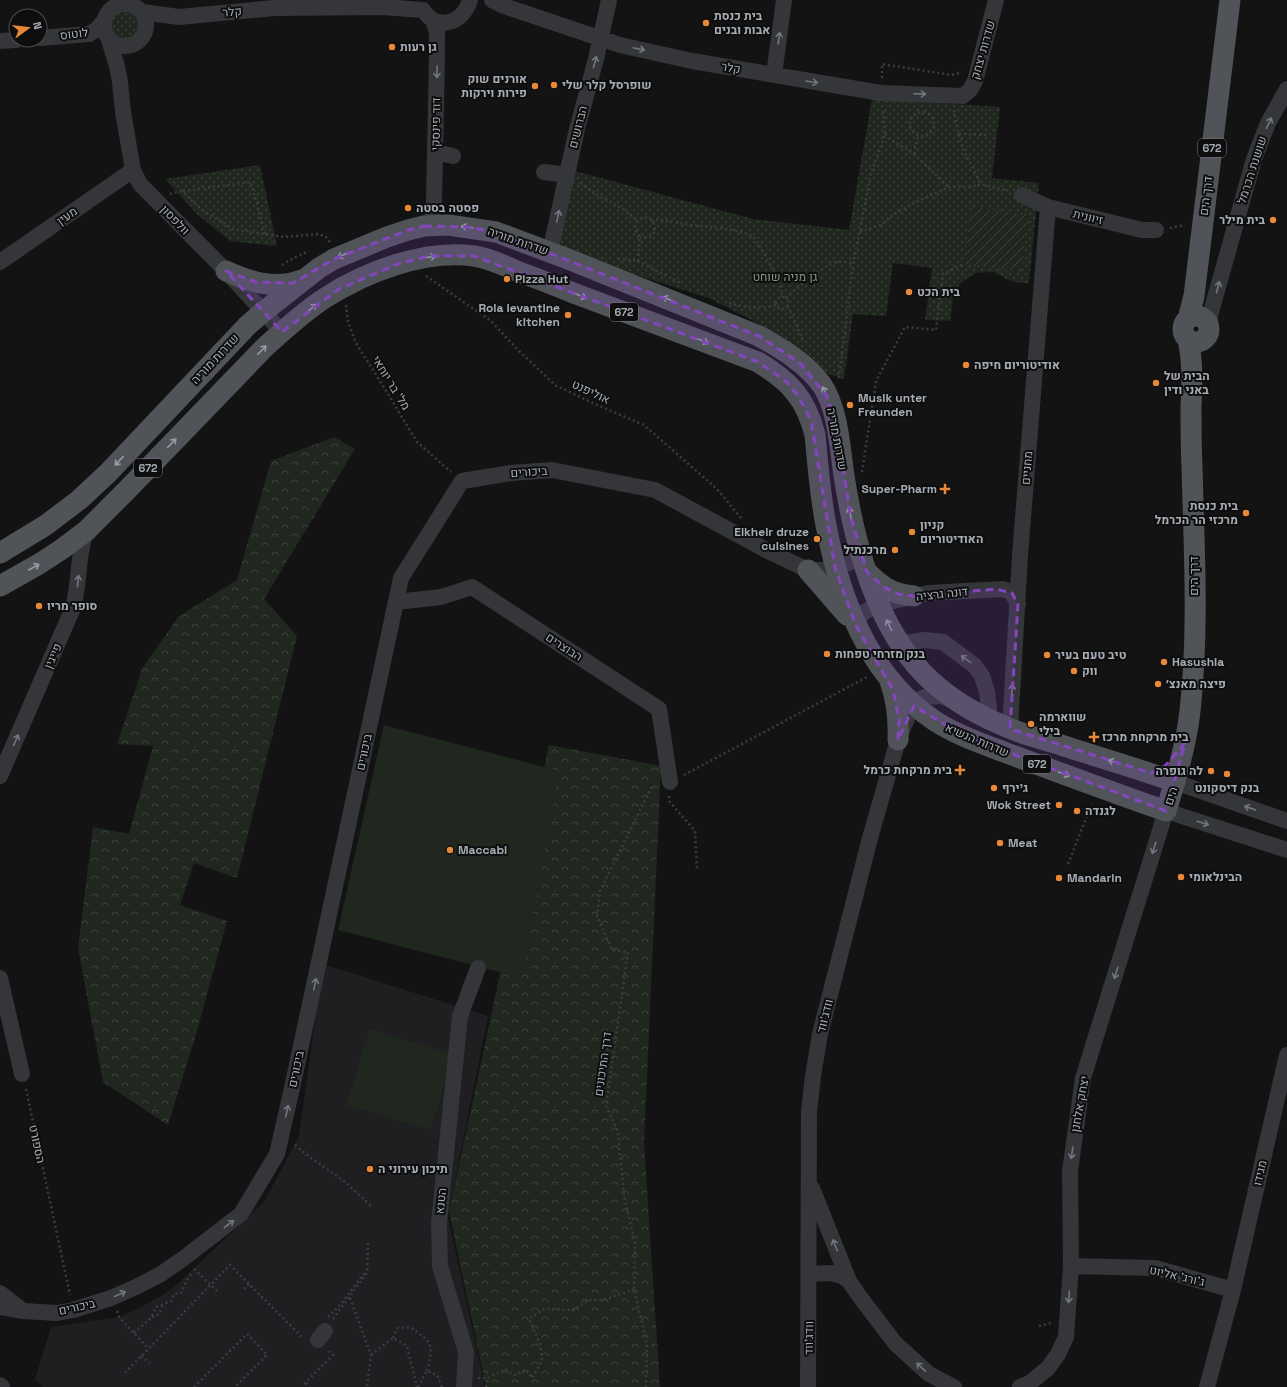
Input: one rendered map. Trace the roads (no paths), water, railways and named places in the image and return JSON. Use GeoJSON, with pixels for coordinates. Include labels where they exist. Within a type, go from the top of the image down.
{"type":"FeatureCollection","features":[{"type":"Feature","properties":{"kind":"main road","name":"דרך הים"},"geometry":{"type":"LineString","coordinates":[[1175,782],[1185,743],[1191,705],[1194,634],[1191,430],[1192,369],[1198,328],[1194,296],[1230,0]]}},
{"type":"Feature","properties":{"kind":"main road","name":"שדרות מוריה"},"geometry":{"type":"LineString","coordinates":[[0,553],[46,525],[85,495],[113,468],[247,326],[307,277],[334,259],[387,237],[424,226],[448,225],[496,232],[759,336],[782,349],[812,374],[822,386],[835,420],[848,502],[867,572],[880,605]]}},
{"type":"Feature","properties":{"kind":"main road","name":"שדרות מוריה"},"geometry":{"type":"LineString","coordinates":[[0,586],[39,564],[86,531],[264,348],[323,299],[339,289],[376,272],[398,264],[429,256],[474,256],[492,260],[559,288],[758,362],[787,382],[806,408],[815,435],[826,525],[835,568]]}},
{"type":"Feature","properties":{"kind":"main road"},"geometry":{"type":"LineString","coordinates":[[226,271],[256,282],[271,285],[292,283],[307,277]]}},
{"type":"Feature","properties":{"kind":"main road","name":"שדרות הנשיא"},"geometry":{"type":"LineString","coordinates":[[835,568],[856,626],[881,678],[934,721],[964,736],[1166,811]]}},
{"type":"Feature","properties":{"kind":"main road"},"geometry":{"type":"LineString","coordinates":[[808,570],[856,626]]}},
{"type":"Feature","properties":{"kind":"main road"},"geometry":{"type":"LineString","coordinates":[[867,572],[880,585],[892,592],[914,596]]}},
{"type":"Feature","properties":{"kind":"main road","name":"שדרות הנשיא"},"geometry":{"type":"LineString","coordinates":[[880,605],[890,628],[913,662],[928,678],[959,703],[1010,729],[1151,773],[1175,782]]}},
{"type":"Feature","properties":{"kind":"main road"},"geometry":{"type":"LineString","coordinates":[[881,678],[895,697],[899,720],[898,740]]}},
{"type":"Feature","properties":{"kind":"main road"},"geometry":{"type":"LineString","coordinates":[[1151,773],[1165,766],[1185,743]]}},
{"type":"Feature","properties":{"kind":"main road","name":"הים"},"geometry":{"type":"LineString","coordinates":[[1166,811],[1175,782]]}},
{"type":"Feature","properties":{"kind":"street","name":"קלר"},"geometry":{"type":"LineString","coordinates":[[382,7],[400,0]]}},
{"type":"Feature","properties":{"kind":"street","name":"הברושים"},"geometry":{"type":"LineString","coordinates":[[554,254],[552,243],[609,0]]}},
{"type":"Feature","properties":{"kind":"street"},"geometry":{"type":"LineString","coordinates":[[774,75],[784,0]]}},
{"type":"Feature","properties":{"kind":"street","name":"שדרות יצחק"},"geometry":{"type":"LineString","coordinates":[[958,101],[970,90],[975,81],[996,0]]}},
{"type":"Feature","properties":{"kind":"street"},"geometry":{"type":"LineString","coordinates":[[123,3],[133,6],[145,19],[146,26],[139,39],[127,46],[112,42],[104,27],[109,10],[123,3]]}},
{"type":"Feature","properties":{"kind":"street","name":"קלר"},"geometry":{"type":"LineString","coordinates":[[139,39],[179,17],[274,4],[382,7],[425,10],[446,22],[455,20],[462,15],[469,4],[478,6],[498,3],[620,45],[692,61],[881,93],[958,101]]}},
{"type":"Feature","properties":{"kind":"street","name":"קלר"},"geometry":{"type":"LineString","coordinates":[[133,6],[179,17]]}},
{"type":"Feature","properties":{"kind":"street","name":"לוטוס"},"geometry":{"type":"LineString","coordinates":[[48,37],[89,34],[96,30],[109,10]]}},
{"type":"Feature","properties":{"kind":"street","name":"דוד פינסקי"},"geometry":{"type":"LineString","coordinates":[[424,226],[432,218],[434,212],[437,54],[437,32],[425,10]]}},
{"type":"Feature","properties":{"kind":"street","name":"וולפסון"},"geometry":{"type":"LineString","coordinates":[[108,37],[117,66],[133,170],[140,184],[226,271],[282,332]]}},
{"type":"Feature","properties":{"kind":"street","name":"וולפסון"},"geometry":{"type":"LineString","coordinates":[[120,82],[122,67],[127,56],[139,39]]}},
{"type":"Feature","properties":{"kind":"street","name":"שושנת הכרמל"},"geometry":{"type":"LineString","coordinates":[[1198,328],[1211,312],[1254,159],[1268,123],[1287,89]]}},
{"type":"Feature","properties":{"kind":"street"},"geometry":{"type":"LineString","coordinates":[[435,152],[453,156]]}},
{"type":"Feature","properties":{"kind":"street","name":"מעין"},"geometry":{"type":"LineString","coordinates":[[0,262],[133,170]]}},
{"type":"Feature","properties":{"kind":"street"},"geometry":{"type":"LineString","coordinates":[[544,172],[567,174]]}},
{"type":"Feature","properties":{"kind":"street","name":"זיוונית"},"geometry":{"type":"LineString","coordinates":[[1022,195],[1048,207],[1142,230],[1156,230]]}},
{"type":"Feature","properties":{"kind":"street","name":"מחניים"},"geometry":{"type":"LineString","coordinates":[[1010,729],[1020,555],[1048,207]]}},
{"type":"Feature","properties":{"kind":"street","name":"ביכורים"},"geometry":{"type":"LineString","coordinates":[[0,1308],[23,1311],[57,1312],[73,1310],[111,1298],[161,1274],[241,1214],[277,1154],[401,578],[462,481],[510,473],[552,470],[655,490],[808,570],[835,568],[849,563],[853,559],[858,542]]}},
{"type":"Feature","properties":{"kind":"street","name":"פייגין"},"geometry":{"type":"LineString","coordinates":[[0,776],[74,608],[77,595],[82,543],[86,531]]}},
{"type":"Feature","properties":{"kind":"street"},"geometry":{"type":"LineString","coordinates":[[996,589],[1006,583],[1012,576],[1020,555]]}},
{"type":"Feature","properties":{"kind":"street","name":"הבוצרים"},"geometry":{"type":"LineString","coordinates":[[396,602],[441,597],[472,587],[659,709],[670,782]]}},
{"type":"Feature","properties":{"kind":"street"},"geometry":{"type":"LineString","coordinates":[[996,589],[1009,591],[1014,596],[1018,604]]}},
{"type":"Feature","properties":{"kind":"street","name":"דונה גרציה"},"geometry":{"type":"LineString","coordinates":[[856,626],[863,613],[874,606],[928,593],[996,589]]}},
{"type":"Feature","properties":{"kind":"street"},"geometry":{"type":"LineString","coordinates":[[900,644],[924,640],[943,642],[976,666],[982,676],[987,692],[990,718]]}},
{"type":"Feature","properties":{"kind":"street"},"geometry":{"type":"LineString","coordinates":[[914,706],[918,700],[933,696],[941,696],[959,703]]}},
{"type":"Feature","properties":{"kind":"street","name":"וודג'ווד"},"geometry":{"type":"LineString","coordinates":[[808,1387],[809,1112],[813,1076],[820,1034],[870,838],[898,740],[914,706]]}},
{"type":"Feature","properties":{"kind":"street","name":"שדרות הנשיא"},"geometry":{"type":"LineString","coordinates":[[1175,782],[1287,821]]}},
{"type":"Feature","properties":{"kind":"street","name":"שדרות הנשיא"},"geometry":{"type":"LineString","coordinates":[[1166,811],[1287,850]]}},
{"type":"Feature","properties":{"kind":"street","name":"יצחק אלחנן"},"geometry":{"type":"LineString","coordinates":[[1020,1387],[1030,1383],[1048,1368],[1058,1354],[1066,1337],[1071,1266],[1070,1171],[1083,1078],[1166,811]]}},
{"type":"Feature","properties":{"kind":"street","name":"הטנא"},"geometry":{"type":"LineString","coordinates":[[465,1383],[466,1352],[440,1266],[439,1222],[460,1016],[478,968]]}},
{"type":"Feature","properties":{"kind":"street"},"geometry":{"type":"LineString","coordinates":[[0,978],[22,1074]]}},
{"type":"Feature","properties":{"kind":"street","name":"מגידו"},"geometry":{"type":"LineString","coordinates":[[1207,1387],[1233,1290],[1287,1055]]}},
{"type":"Feature","properties":{"kind":"street"},"geometry":{"type":"LineString","coordinates":[[809,1179],[850,1281],[860,1298],[895,1343],[929,1374],[954,1387]]}},
{"type":"Feature","properties":{"kind":"street","name":"ג'ורג' אליוט"},"geometry":{"type":"LineString","coordinates":[[1071,1266],[1155,1268],[1233,1290]]}},
{"type":"Feature","properties":{"kind":"street"},"geometry":{"type":"LineString","coordinates":[[809,1274],[832,1273],[842,1276],[850,1281]]}},
{"type":"Feature","properties":{"kind":"street"},"geometry":{"type":"LineString","coordinates":[[0,1293],[23,1311]]}},
{"type":"Feature","properties":{"kind":"place","name":"בית כנסת אבות ובנים"},"geometry":{"type":"Point","coordinates":[706,23]}},
{"type":"Feature","properties":{"kind":"place","name":"גן רעות"},"geometry":{"type":"Point","coordinates":[392,47]}},
{"type":"Feature","properties":{"kind":"place","name":"שופרסל קלר שלי"},"geometry":{"type":"Point","coordinates":[554,85]}},
{"type":"Feature","properties":{"kind":"place","name":"אורנים שוק פירות וירקות"},"geometry":{"type":"Point","coordinates":[535,86]}},
{"type":"Feature","properties":{"kind":"place","name":"פסטה בסטה"},"geometry":{"type":"Point","coordinates":[408,208]}},
{"type":"Feature","properties":{"kind":"place","name":"בית מילר"},"geometry":{"type":"Point","coordinates":[1273,220]}},
{"type":"Feature","properties":{"kind":"place","name":"Pizza Hut"},"geometry":{"type":"Point","coordinates":[507,279]}},
{"type":"Feature","properties":{"kind":"place","name":"בית הכט"},"geometry":{"type":"Point","coordinates":[909,292]}},
{"type":"Feature","properties":{"kind":"place","name":"Rola levantine kitchen"},"geometry":{"type":"Point","coordinates":[568,315]}},
{"type":"Feature","properties":{"kind":"place","name":"אודיטוריום חיפה"},"geometry":{"type":"Point","coordinates":[966,365]}},
{"type":"Feature","properties":{"kind":"place","name":"הבית של באני ודין"},"geometry":{"type":"Point","coordinates":[1156,383]}},
{"type":"Feature","properties":{"kind":"place","name":"Musik unter Freunden"},"geometry":{"type":"Point","coordinates":[850,405]}},
{"type":"Feature","properties":{"kind":"place","name":"Super-Pharm"},"geometry":{"type":"Point","coordinates":[945,489]}},
{"type":"Feature","properties":{"kind":"place","name":"בית כנסת מרכזי הר הכרמל"},"geometry":{"type":"Point","coordinates":[1246,513]}},
{"type":"Feature","properties":{"kind":"place","name":"קניון האודיטוריום"},"geometry":{"type":"Point","coordinates":[912,532]}},
{"type":"Feature","properties":{"kind":"place","name":"Elkheir druze cuisines"},"geometry":{"type":"Point","coordinates":[817,539]}},
{"type":"Feature","properties":{"kind":"place","name":"מרכנתיל"},"geometry":{"type":"Point","coordinates":[895,550]}},
{"type":"Feature","properties":{"kind":"place","name":"סופר מריו"},"geometry":{"type":"Point","coordinates":[39,606]}},
{"type":"Feature","properties":{"kind":"place","name":"בנק מזרחי טפחות"},"geometry":{"type":"Point","coordinates":[827,654]}},
{"type":"Feature","properties":{"kind":"place","name":"טיב טעם בעיר"},"geometry":{"type":"Point","coordinates":[1047,655]}},
{"type":"Feature","properties":{"kind":"place","name":"Hasushia"},"geometry":{"type":"Point","coordinates":[1164,662]}},
{"type":"Feature","properties":{"kind":"place","name":"ווק"},"geometry":{"type":"Point","coordinates":[1074,671]}},
{"type":"Feature","properties":{"kind":"place","name":"פיצה מאנצ׳"},"geometry":{"type":"Point","coordinates":[1158,684]}},
{"type":"Feature","properties":{"kind":"place","name":"שווארמה בילי"},"geometry":{"type":"Point","coordinates":[1031,724]}},
{"type":"Feature","properties":{"kind":"place","name":"בית מרקחת מרכז"},"geometry":{"type":"Point","coordinates":[1094,737]}},
{"type":"Feature","properties":{"kind":"place","name":"בית מרקחת כרמל"},"geometry":{"type":"Point","coordinates":[960,770]}},
{"type":"Feature","properties":{"kind":"place","name":"לה גופרה"},"geometry":{"type":"Point","coordinates":[1211,771]}},
{"type":"Feature","properties":{"kind":"place","name":"בנק דיסקונט"},"geometry":{"type":"Point","coordinates":[1227,774]}},
{"type":"Feature","properties":{"kind":"place","name":"ג'ירף"},"geometry":{"type":"Point","coordinates":[994,788]}},
{"type":"Feature","properties":{"kind":"place","name":"Wok Street"},"geometry":{"type":"Point","coordinates":[1059,805]}},
{"type":"Feature","properties":{"kind":"place","name":"לגנדה"},"geometry":{"type":"Point","coordinates":[1077,811]}},
{"type":"Feature","properties":{"kind":"place","name":"Meat"},"geometry":{"type":"Point","coordinates":[1000,843]}},
{"type":"Feature","properties":{"kind":"place","name":"Maccabi"},"geometry":{"type":"Point","coordinates":[450,850]}},
{"type":"Feature","properties":{"kind":"place","name":"הבינלאומי"},"geometry":{"type":"Point","coordinates":[1181,877]}},
{"type":"Feature","properties":{"kind":"place","name":"Mandarin"},"geometry":{"type":"Point","coordinates":[1059,878]}},
{"type":"Feature","properties":{"kind":"place","name":"תיכון עירוני ה"},"geometry":{"type":"Point","coordinates":[370,1169]}},
{"type":"Feature","properties":{"kind":"park label","name":"גן מניה שוחט"},"geometry":{"type":"Point","coordinates":[785,277]}}]}
